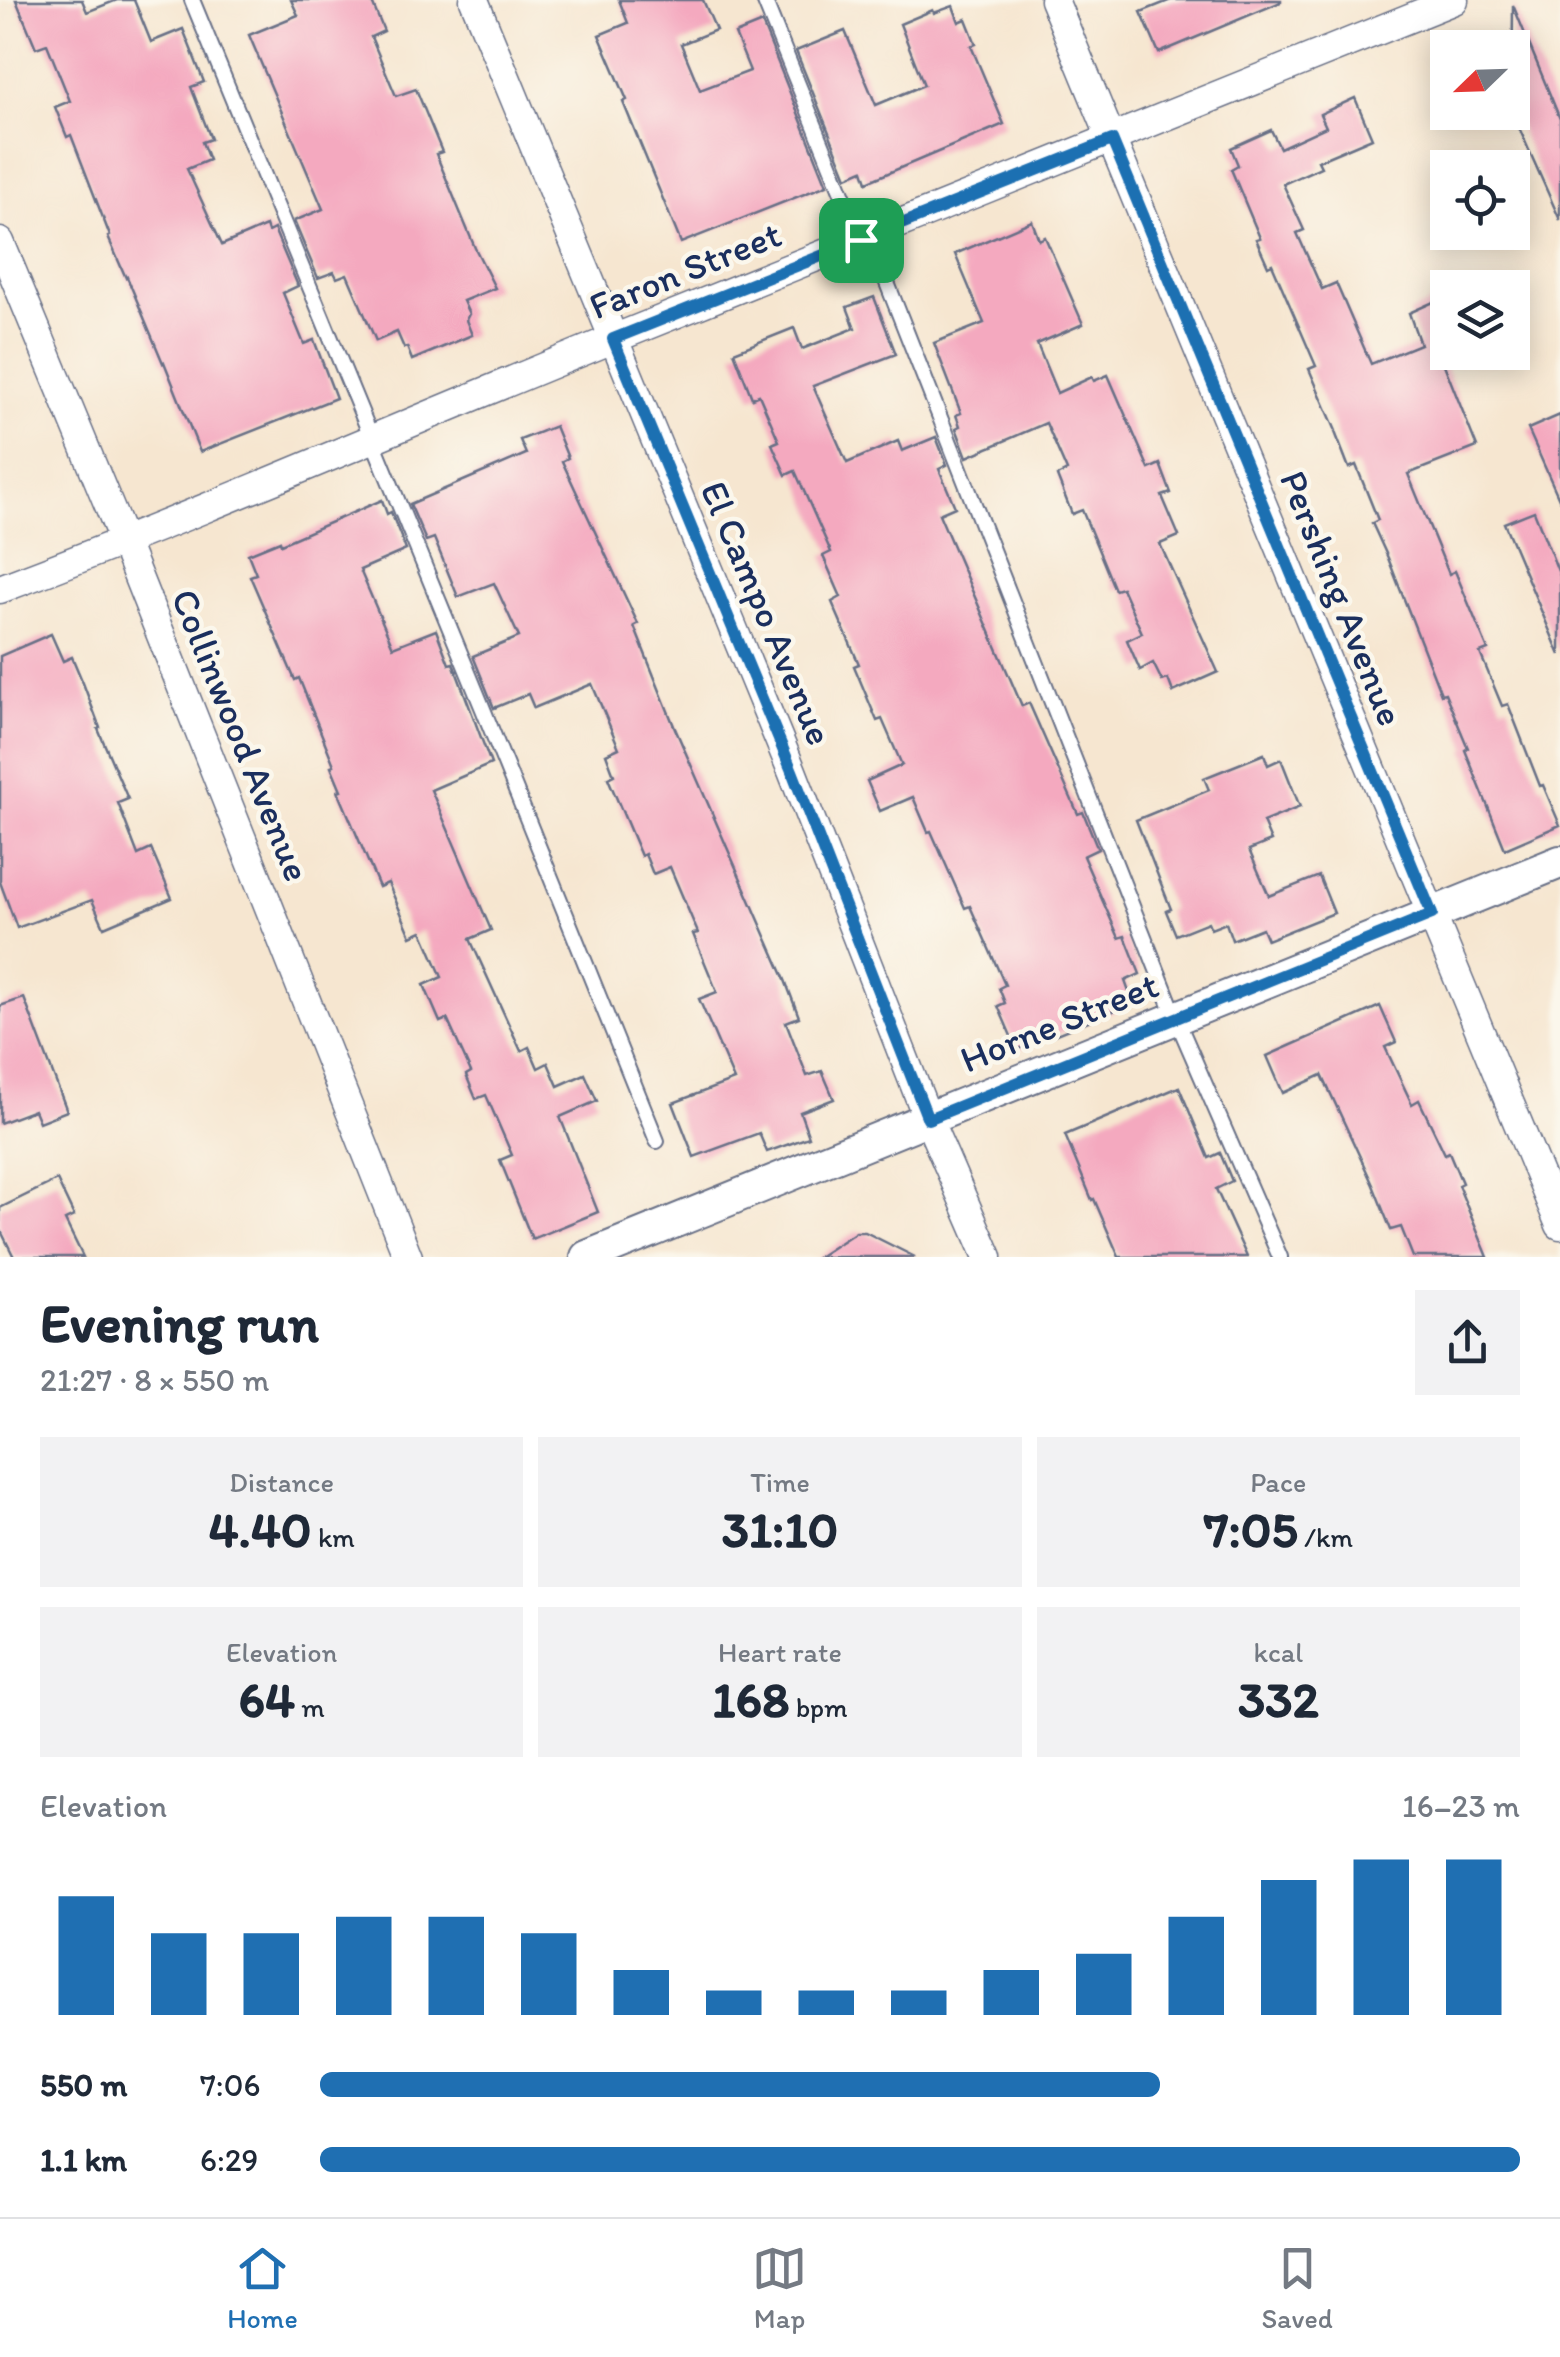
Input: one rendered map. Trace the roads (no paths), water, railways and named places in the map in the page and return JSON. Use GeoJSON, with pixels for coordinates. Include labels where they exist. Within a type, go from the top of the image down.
{"type":"FeatureCollection","features":[{"type":"Feature","properties":{"kind":"street","name":"El Campo Avenue"},"geometry":{"type":"LineString","coordinates":[[474,0],[792,771],[928,1119],[988,1257]]}},
{"type":"Feature","properties":{"kind":"street","name":"Pershing Avenue"},"geometry":{"type":"LineString","coordinates":[[1054,0],[1560,1225]]}},
{"type":"Feature","properties":{"kind":"street","name":"Faron Street"},"geometry":{"type":"LineString","coordinates":[[0,589],[1454,0]]}},
{"type":"Feature","properties":{"kind":"street","name":"Collinwood Avenue"},"geometry":{"type":"LineString","coordinates":[[0,242],[124,542],[408,1257]]}},
{"type":"Feature","properties":{"kind":"street","name":"Horne Street"},"geometry":{"type":"LineString","coordinates":[[587,1257],[1560,862]]}},
{"type":"Feature","properties":{"kind":"lane"},"geometry":{"type":"LineString","coordinates":[[192,0],[657,1141]]}},
{"type":"Feature","properties":{"kind":"lane"},"geometry":{"type":"LineString","coordinates":[[764,0],[865,239],[1176,1018],[1280,1257]]}}]}
